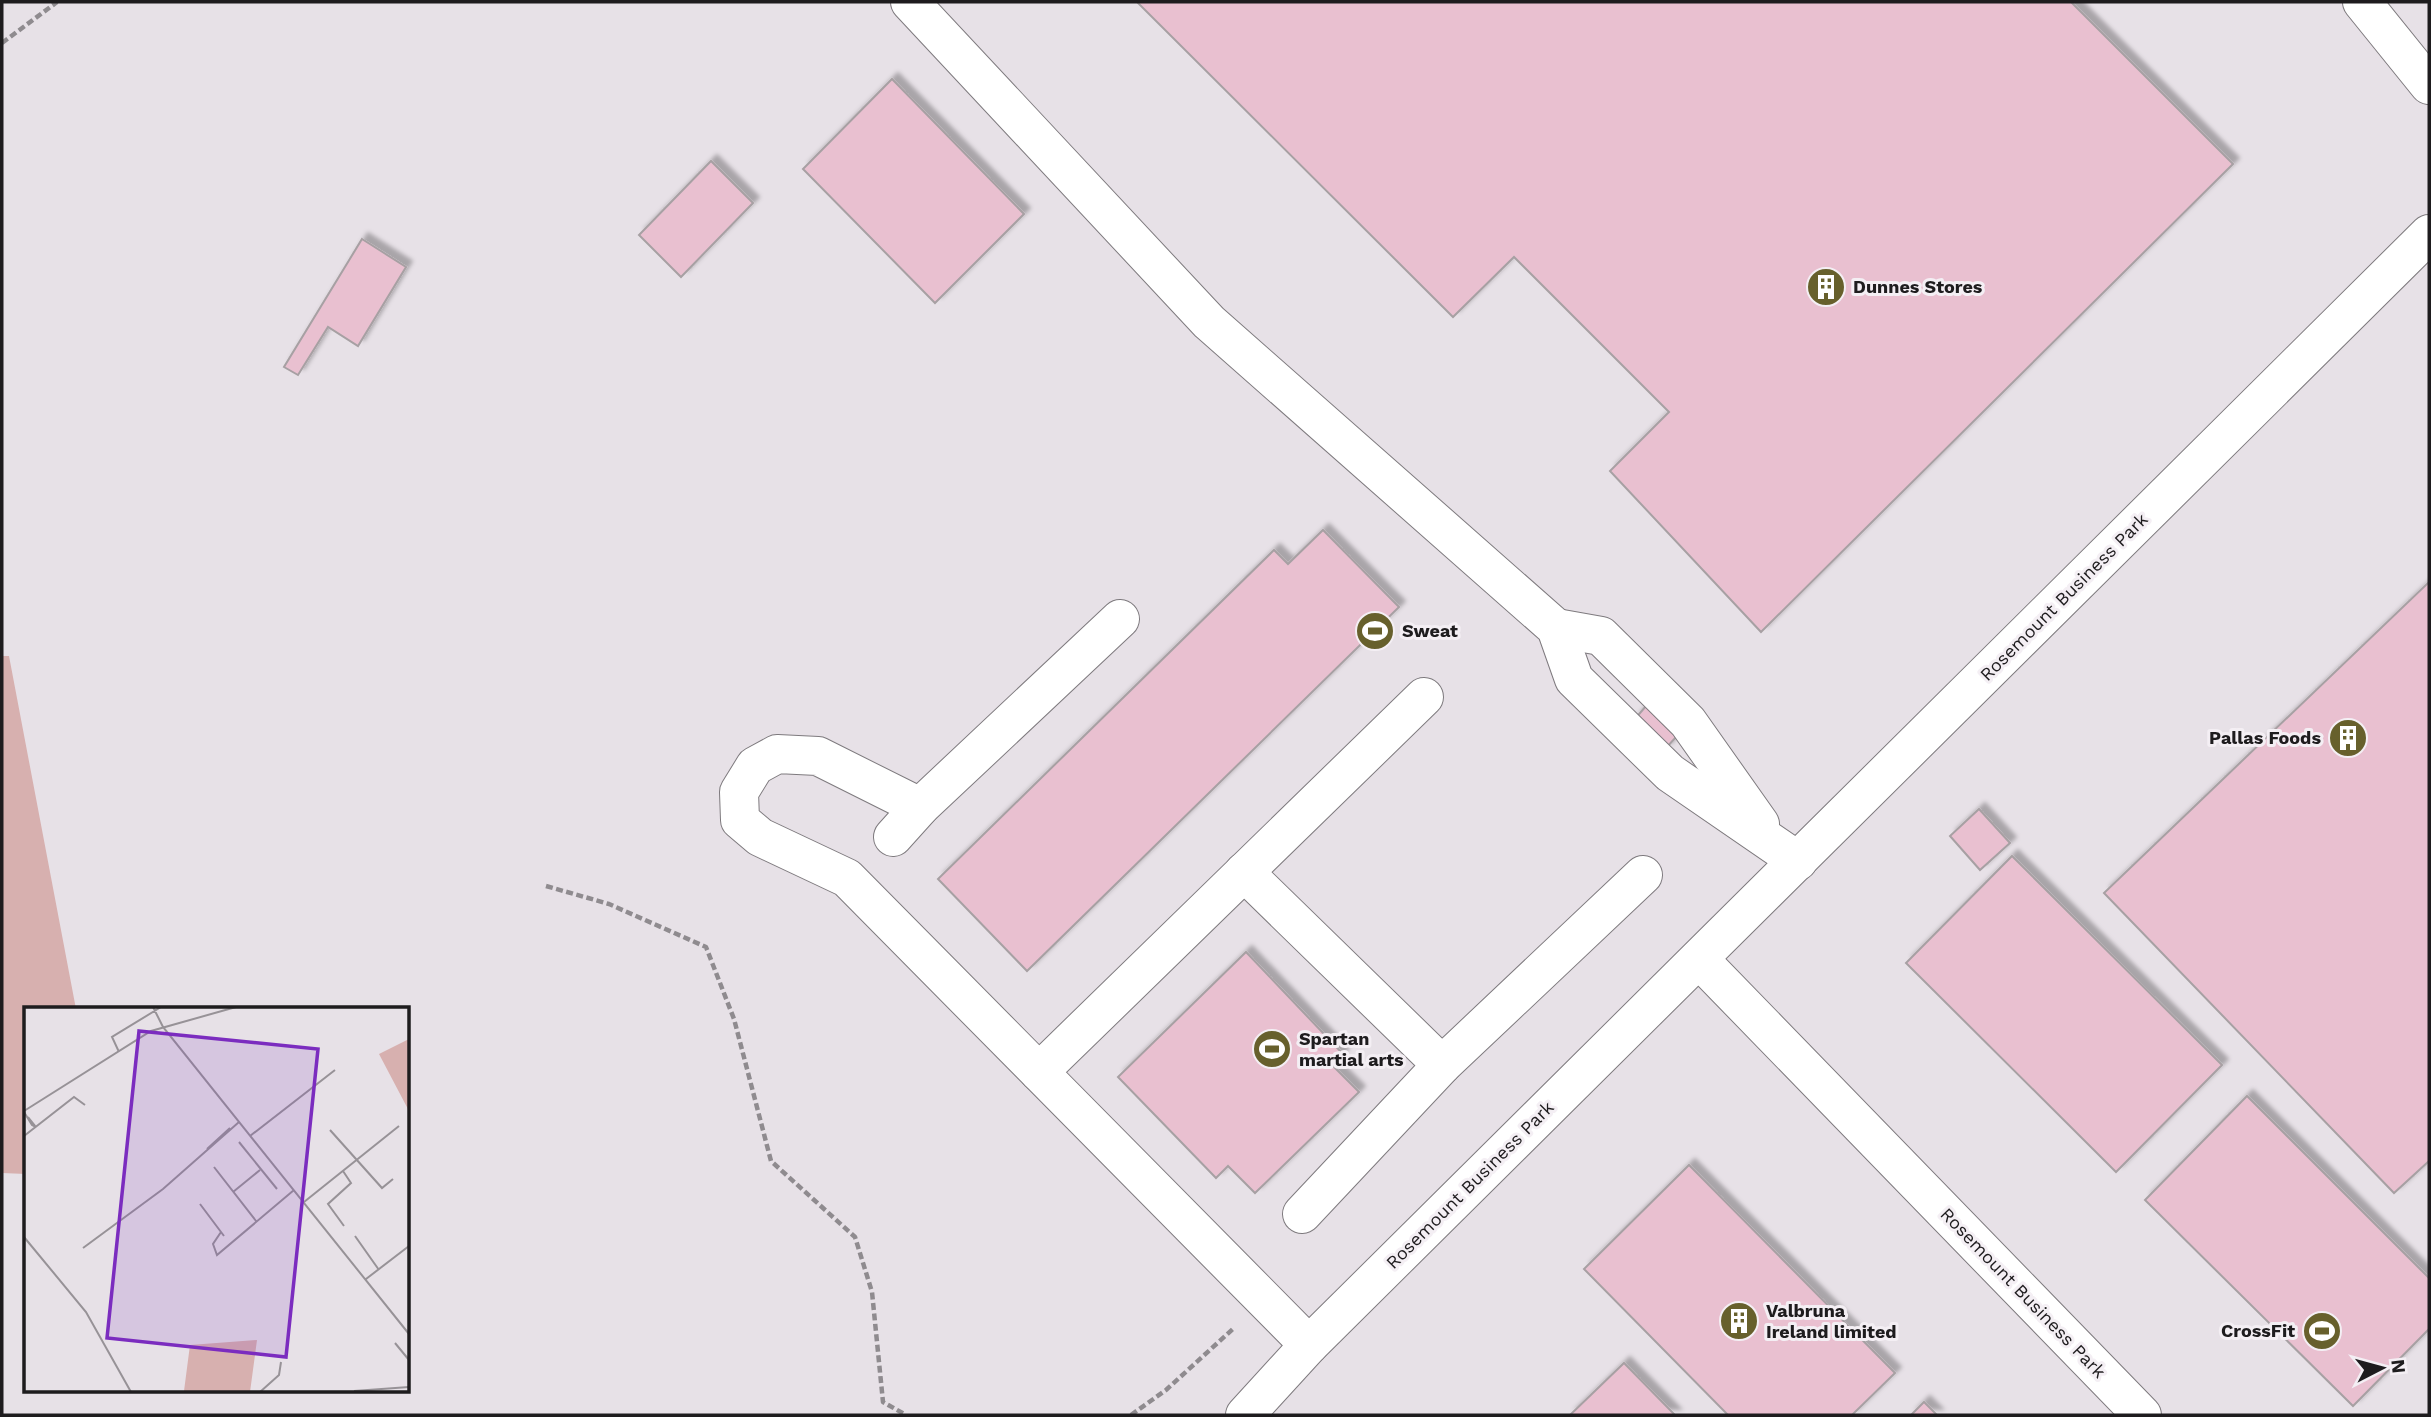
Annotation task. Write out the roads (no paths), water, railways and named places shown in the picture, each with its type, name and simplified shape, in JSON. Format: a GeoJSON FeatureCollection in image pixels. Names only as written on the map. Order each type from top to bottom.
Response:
{"type":"FeatureCollection","features":[{"type":"Feature","properties":{"kind":"street"},"geometry":{"type":"LineString","coordinates":[[909,2],[1209,322],[1556,628],[1574,679],[1670,773],[1787,853]]}},
{"type":"Feature","properties":{"kind":"street"},"geometry":{"type":"LineString","coordinates":[[2362,2],[2429,85]]}},
{"type":"Feature","properties":{"kind":"street","name":"Rosemount Business Park"},"geometry":{"type":"LineString","coordinates":[[1245,1415],[1309,1345],[1699,959],[1787,853],[2429,234]]}},
{"type":"Feature","properties":{"kind":"street"},"geometry":{"type":"LineString","coordinates":[[893,837],[920,807],[1120,619]]}},
{"type":"Feature","properties":{"kind":"street"},"geometry":{"type":"LineString","coordinates":[[1556,628],[1601,636],[1688,722],[1787,853]]}},
{"type":"Feature","properties":{"kind":"street"},"geometry":{"type":"LineString","coordinates":[[1039,1072],[1424,697]]}},
{"type":"Feature","properties":{"kind":"street"},"geometry":{"type":"LineString","coordinates":[[920,807],[818,756],[777,754],[755,766],[739,792],[740,820],[760,836],[847,878],[1309,1345]]}},
{"type":"Feature","properties":{"kind":"street"},"geometry":{"type":"LineString","coordinates":[[1244,872],[1442,1065]]}},
{"type":"Feature","properties":{"kind":"street"},"geometry":{"type":"LineString","coordinates":[[1302,1214],[1442,1065],[1643,875]]}},
{"type":"Feature","properties":{"kind":"street","name":"Rosemount Business Park"},"geometry":{"type":"LineString","coordinates":[[1699,959],[2142,1415]]}},
{"type":"Feature","properties":{"kind":"place","name":"Dunnes Stores"},"geometry":{"type":"Point","coordinates":[1826,287]}},
{"type":"Feature","properties":{"kind":"place","name":"Sweat"},"geometry":{"type":"Point","coordinates":[1375,631]}},
{"type":"Feature","properties":{"kind":"place","name":"Pallas Foods"},"geometry":{"type":"Point","coordinates":[2348,738]}},
{"type":"Feature","properties":{"kind":"place","name":"Spartan martial arts"},"geometry":{"type":"Point","coordinates":[1272,1049]}},
{"type":"Feature","properties":{"kind":"place","name":"Valbruna Ireland limited"},"geometry":{"type":"Point","coordinates":[1739,1321]}},
{"type":"Feature","properties":{"kind":"place","name":"CrossFit"},"geometry":{"type":"Point","coordinates":[2322,1331]}}]}
